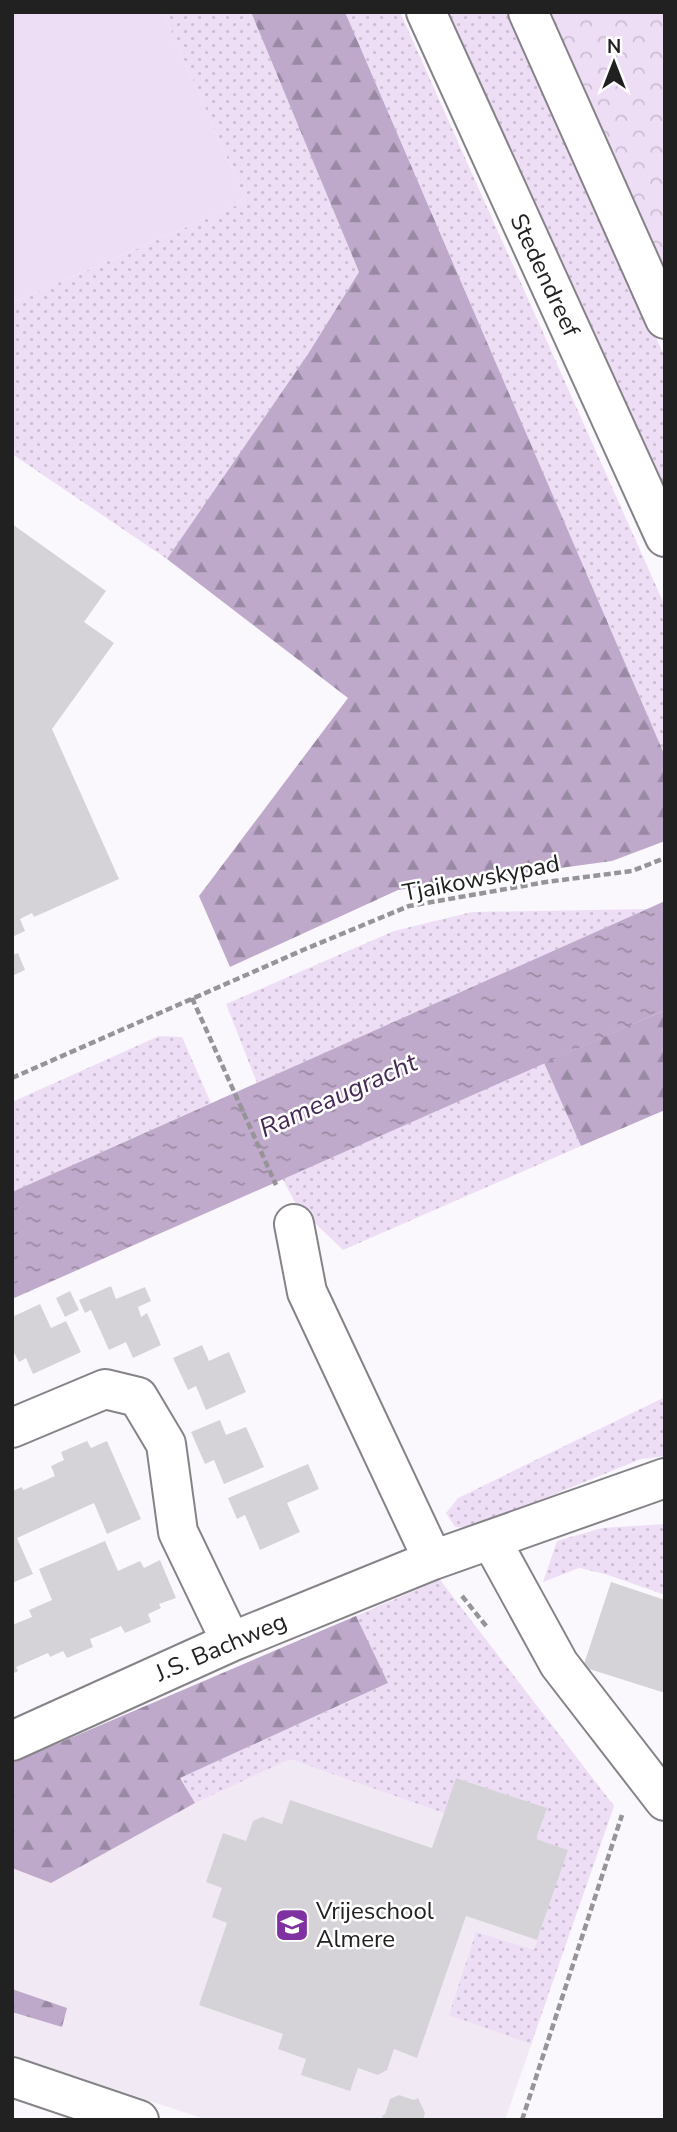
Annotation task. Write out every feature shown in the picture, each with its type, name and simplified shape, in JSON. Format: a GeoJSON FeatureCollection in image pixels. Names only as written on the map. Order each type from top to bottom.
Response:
{"type":"FeatureCollection","features":[{"type":"Feature","properties":{"kind":"street","name":"Stedendreef"},"geometry":{"type":"LineString","coordinates":[[426,12],[665,537]]}},
{"type":"Feature","properties":{"kind":"street"},"geometry":{"type":"LineString","coordinates":[[528,12],[665,319]]}},
{"type":"Feature","properties":{"kind":"street"},"geometry":{"type":"LineString","coordinates":[[294,1224],[307,1292],[433,1560]]}},
{"type":"Feature","properties":{"kind":"street"},"geometry":{"type":"LineString","coordinates":[[12,1428],[105,1390],[138,1397],[166,1444],[178,1532],[230,1642]]}},
{"type":"Feature","properties":{"kind":"street","name":"J.S. Bachweg"},"geometry":{"type":"LineString","coordinates":[[12,1741],[230,1642],[433,1560],[665,1478]]}},
{"type":"Feature","properties":{"kind":"street","name":"J.S. Bachweg"},"geometry":{"type":"LineString","coordinates":[[587,1506],[665,1503]]}},
{"type":"Feature","properties":{"kind":"street"},"geometry":{"type":"LineString","coordinates":[[491,1540],[559,1664],[665,1801]]}},
{"type":"Feature","properties":{"kind":"street"},"geometry":{"type":"LineString","coordinates":[[12,2077],[139,2120]]}},
{"type":"Feature","properties":{"kind":"path","name":"Tjaikowskypad"},"geometry":{"type":"LineString","coordinates":[[12,1078],[409,906],[546,882],[632,872],[665,858]]}},
{"type":"Feature","properties":{"kind":"path"},"geometry":{"type":"LineString","coordinates":[[192,998],[294,1224]]}},
{"type":"Feature","properties":{"kind":"path"},"geometry":{"type":"LineString","coordinates":[[433,1560],[491,1634]]}},
{"type":"Feature","properties":{"kind":"path"},"geometry":{"type":"LineString","coordinates":[[522,2120],[626,1803]]}},
{"type":"Feature","properties":{"kind":"shaded area","name":"Vrijeschool Almere"},"geometry":{"type":"Polygon","coordinates":[[[440,1580],[614,1806],[505,2120],[207,2120],[12,2055],[12,1763],[440,1580]]]}},
{"type":"Feature","properties":{"kind":"green space"},"geometry":{"type":"Polygon","coordinates":[[[12,12],[163,12],[246,201],[12,303],[12,12]]]}},
{"type":"Feature","properties":{"kind":"green space"},"geometry":{"type":"Polygon","coordinates":[[[163,12],[251,12],[359,272],[308,354],[167,559],[12,454],[12,303],[246,201],[163,12]]]}},
{"type":"Feature","properties":{"kind":"green space"},"geometry":{"type":"Polygon","coordinates":[[[251,12],[345,12],[665,756],[665,841],[612,861],[398,890],[230,967],[199,896],[348,698],[167,559],[308,354],[359,272],[251,12]]]}},
{"type":"Feature","properties":{"kind":"green space"},"geometry":{"type":"Polygon","coordinates":[[[345,12],[400,12],[665,606],[665,756],[345,12]]]}},
{"type":"Feature","properties":{"kind":"green space"},"geometry":{"type":"Polygon","coordinates":[[[449,12],[506,12],[665,357],[665,490],[449,12]]]}},
{"type":"Feature","properties":{"kind":"green space"},"geometry":{"type":"Polygon","coordinates":[[[548,12],[665,12],[665,272],[548,12]]]}},
{"type":"Feature","properties":{"kind":"green space"},"geometry":{"type":"Polygon","coordinates":[[[647,909],[257,1083],[226,1004],[394,931],[472,912],[647,909]]]}},
{"type":"Feature","properties":{"kind":"green space"},"geometry":{"type":"Polygon","coordinates":[[[665,1010],[665,1110],[581,1146],[544,1063],[665,1010]]]}},
{"type":"Feature","properties":{"kind":"green space"},"geometry":{"type":"Polygon","coordinates":[[[159,1036],[182,1037],[211,1103],[12,1192],[12,1102],[159,1036]]]}},
{"type":"Feature","properties":{"kind":"green space"},"geometry":{"type":"Polygon","coordinates":[[[544,1063],[581,1146],[343,1250],[297,1206],[282,1178],[544,1063]]]}},
{"type":"Feature","properties":{"kind":"green space"},"geometry":{"type":"Polygon","coordinates":[[[665,1397],[665,1456],[641,1459],[471,1528],[455,1527],[446,1513],[458,1498],[665,1397]]]}},
{"type":"Feature","properties":{"kind":"green space"},"geometry":{"type":"Polygon","coordinates":[[[665,1524],[665,1595],[579,1568],[543,1582],[557,1541],[602,1528],[665,1524]]]}},
{"type":"Feature","properties":{"kind":"green space"},"geometry":{"type":"Polygon","coordinates":[[[440,1580],[614,1806],[531,2044],[449,2015],[476,1932],[534,1950],[567,1850],[536,1839],[546,1808],[457,1778],[444,1813],[290,1759],[195,1803],[180,1778],[387,1684],[356,1616],[440,1580]]]}},
{"type":"Feature","properties":{"kind":"green space"},"geometry":{"type":"Polygon","coordinates":[[[356,1616],[388,1683],[180,1778],[195,1803],[51,1883],[12,1868],[12,1763],[356,1616]]]}},
{"type":"Feature","properties":{"kind":"green space"},"geometry":{"type":"Polygon","coordinates":[[[12,1989],[67,2008],[62,2027],[12,2012],[12,1989]]]}},
{"type":"Feature","properties":{"kind":"water","name":"Rameaugracht"},"geometry":{"type":"Polygon","coordinates":[[[665,901],[665,1010],[12,1299],[12,1192],[665,901]]]}},
{"type":"Feature","properties":{"kind":"building"},"geometry":{"type":"Polygon","coordinates":[[[12,524],[106,591],[84,622],[114,643],[52,729],[119,879],[34,917],[32,913],[20,919],[25,931],[12,937],[12,524]]]}},
{"type":"Feature","properties":{"kind":"building"},"geometry":{"type":"Polygon","coordinates":[[[18,953],[25,970],[12,976],[12,955],[18,953]]]}},
{"type":"Feature","properties":{"kind":"building"},"geometry":{"type":"Polygon","coordinates":[[[111,1286],[116,1299],[145,1287],[151,1301],[138,1307],[141,1317],[147,1313],[161,1345],[133,1358],[126,1342],[109,1350],[91,1310],[85,1313],[79,1300],[111,1286]]]}},
{"type":"Feature","properties":{"kind":"building"},"geometry":{"type":"Polygon","coordinates":[[[70,1291],[79,1310],[65,1317],[56,1298],[70,1291]]]}},
{"type":"Feature","properties":{"kind":"building"},"geometry":{"type":"Polygon","coordinates":[[[40,1304],[51,1328],[66,1321],[81,1352],[33,1374],[26,1358],[19,1362],[12,1349],[12,1317],[40,1304]]]}},
{"type":"Feature","properties":{"kind":"building"},"geometry":{"type":"Polygon","coordinates":[[[202,1345],[209,1361],[229,1352],[246,1392],[206,1410],[196,1386],[188,1390],[173,1358],[202,1345]]]}},
{"type":"Feature","properties":{"kind":"building"},"geometry":{"type":"Polygon","coordinates":[[[220,1420],[226,1435],[246,1427],[264,1467],[224,1484],[214,1460],[205,1464],[191,1432],[220,1420]]]}},
{"type":"Feature","properties":{"kind":"building"},"geometry":{"type":"Polygon","coordinates":[[[87,1441],[91,1448],[107,1441],[141,1519],[107,1534],[94,1503],[17,1538],[33,1574],[12,1583],[12,1491],[22,1487],[23,1490],[55,1476],[51,1466],[64,1460],[61,1452],[87,1441]]]}},
{"type":"Feature","properties":{"kind":"building"},"geometry":{"type":"Polygon","coordinates":[[[308,1464],[319,1489],[287,1503],[300,1532],[260,1550],[245,1515],[237,1519],[228,1498],[308,1464]]]}},
{"type":"Feature","properties":{"kind":"building"},"geometry":{"type":"Polygon","coordinates":[[[105,1541],[118,1571],[140,1561],[144,1568],[160,1560],[176,1598],[159,1604],[161,1608],[148,1614],[151,1622],[125,1633],[121,1626],[90,1639],[93,1647],[67,1658],[63,1651],[50,1657],[48,1653],[16,1667],[18,1671],[12,1674],[12,1625],[32,1617],[29,1610],[52,1600],[39,1569],[105,1541]]]}},
{"type":"Feature","properties":{"kind":"building"},"geometry":{"type":"Polygon","coordinates":[[[611,1582],[665,1600],[665,1693],[583,1667],[611,1582]]]}},
{"type":"Feature","properties":{"kind":"building"},"geometry":{"type":"Polygon","coordinates":[[[456,1778],[547,1808],[536,1839],[568,1850],[537,1940],[466,1916],[417,2058],[394,2049],[387,2070],[378,2075],[358,2068],[350,2091],[301,2075],[306,2059],[278,2049],[283,2034],[199,2005],[227,1923],[212,1917],[222,1888],[206,1882],[223,1833],[246,1841],[253,1821],[262,1817],[282,1824],[290,1800],[432,1848],[456,1778]]]}},
{"type":"Feature","properties":{"kind":"building"},"geometry":{"type":"Polygon","coordinates":[[[399,2095],[414,2100],[418,2098],[425,2113],[423,2120],[384,2120],[382,2116],[390,2099],[399,2095]]]}},
{"type":"Feature","properties":{"kind":"place","name":"Vrijeschool Almere"},"geometry":{"type":"Point","coordinates":[292,1925]}}]}
